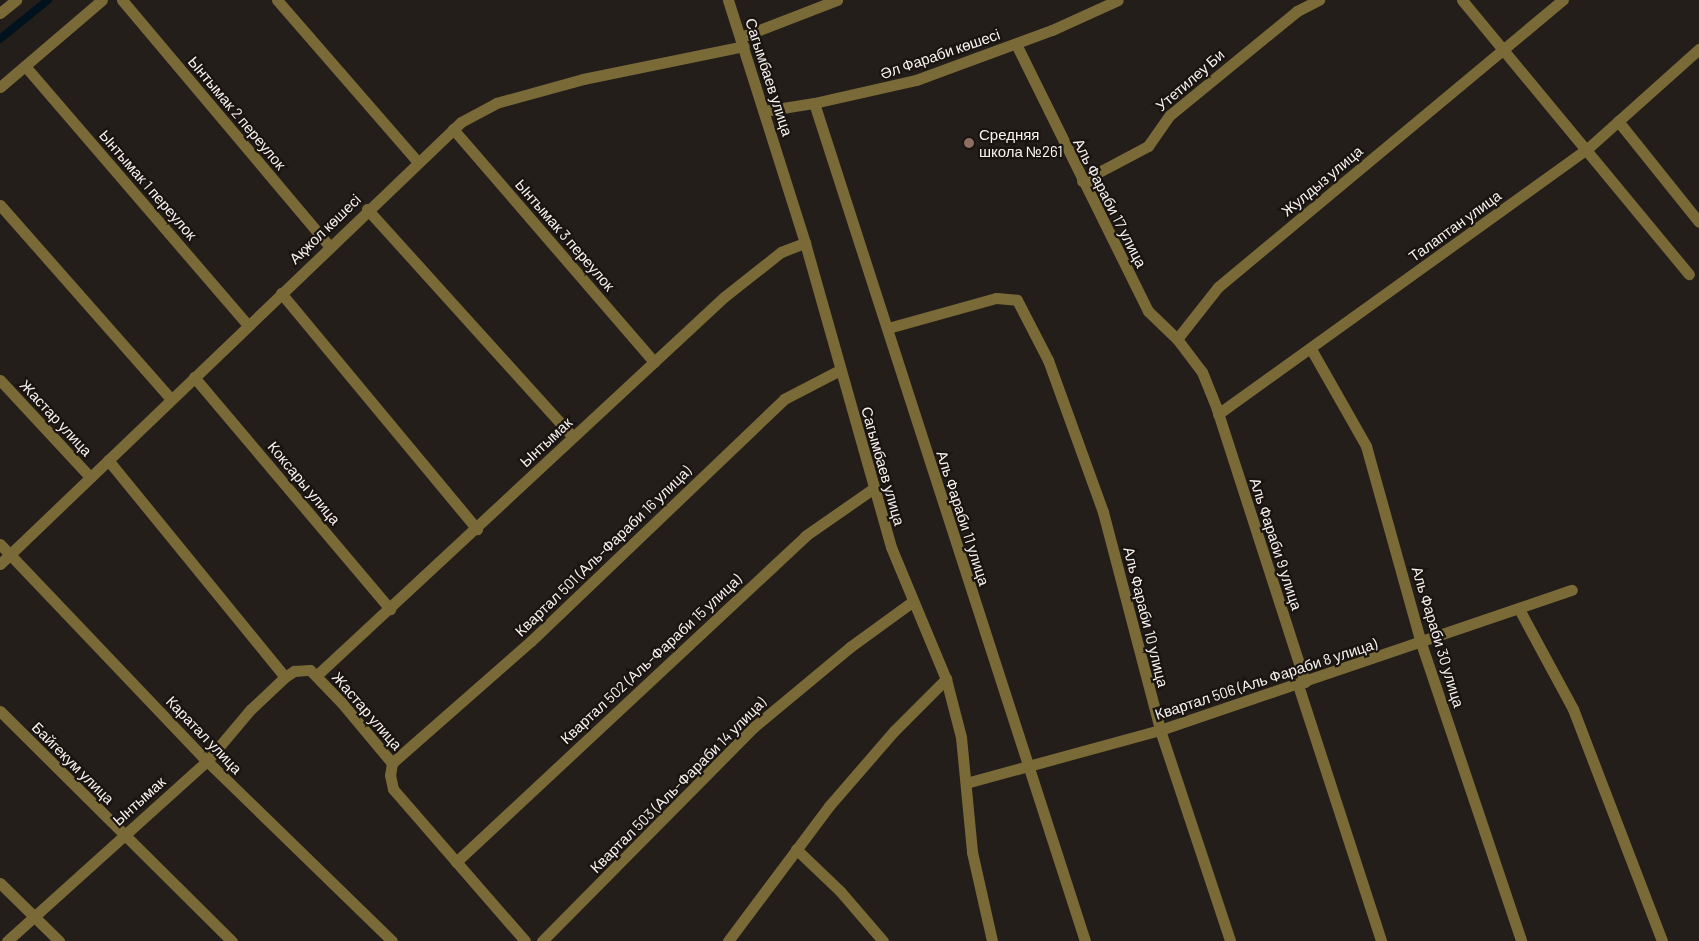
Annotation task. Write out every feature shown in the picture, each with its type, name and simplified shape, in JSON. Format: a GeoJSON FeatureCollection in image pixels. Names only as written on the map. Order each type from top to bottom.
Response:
{"type":"FeatureCollection","features":[{"type":"Feature","properties":{"kind":"street"},"geometry":{"type":"LineString","coordinates":[[0,13],[16,0]]}},
{"type":"Feature","properties":{"kind":"street"},"geometry":{"type":"LineString","coordinates":[[0,87],[102,0]]}},
{"type":"Feature","properties":{"kind":"street","name":"Ынтымак 2 переулок"},"geometry":{"type":"LineString","coordinates":[[122,0],[329,246]]}},
{"type":"Feature","properties":{"kind":"street"},"geometry":{"type":"LineString","coordinates":[[277,0],[417,161]]}},
{"type":"Feature","properties":{"kind":"street","name":"Сагымбаев улица"},"geometry":{"type":"LineString","coordinates":[[728,0],[804,243],[874,488],[912,602],[946,679],[962,737],[972,852],[992,941]]}},
{"type":"Feature","properties":{"kind":"street","name":"Ақжол көшесі"},"geometry":{"type":"LineString","coordinates":[[0,564],[367,209],[453,129],[496,103],[574,81],[742,42],[837,0]]}},
{"type":"Feature","properties":{"kind":"street","name":"Әл Фараби көшесі"},"geometry":{"type":"LineString","coordinates":[[764,111],[814,103],[916,80],[1016,44],[1118,0]]}},
{"type":"Feature","properties":{"kind":"street","name":"Утетилеу Би"},"geometry":{"type":"LineString","coordinates":[[1082,180],[1148,146],[1170,115],[1297,11],[1319,0]]}},
{"type":"Feature","properties":{"kind":"street"},"geometry":{"type":"LineString","coordinates":[[1462,0],[1689,274]]}},
{"type":"Feature","properties":{"kind":"street","name":"Жулдыз улица"},"geometry":{"type":"LineString","coordinates":[[1177,339],[1218,287],[1563,0]]}},
{"type":"Feature","properties":{"kind":"street","name":"Аль Фараби 17 улица"},"geometry":{"type":"LineString","coordinates":[[1016,44],[1148,311],[1177,339]]}},
{"type":"Feature","properties":{"kind":"street","name":"Талаптан улица"},"geometry":{"type":"LineString","coordinates":[[1218,414],[1312,349],[1586,150],[1699,49]]}},
{"type":"Feature","properties":{"kind":"street","name":"Ынтымак 1 переулок"},"geometry":{"type":"LineString","coordinates":[[25,66],[248,325]]}},
{"type":"Feature","properties":{"kind":"street","name":"Аль Фараби 11 улица"},"geometry":{"type":"LineString","coordinates":[[814,103],[1085,941]]}},
{"type":"Feature","properties":{"kind":"street"},"geometry":{"type":"LineString","coordinates":[[1618,121],[1699,222]]}},
{"type":"Feature","properties":{"kind":"street","name":"Ынтымак 3 переулок"},"geometry":{"type":"LineString","coordinates":[[453,129],[654,362]]}},
{"type":"Feature","properties":{"kind":"street"},"geometry":{"type":"LineString","coordinates":[[0,205],[171,399]]}},
{"type":"Feature","properties":{"kind":"street"},"geometry":{"type":"LineString","coordinates":[[367,209],[573,437]]}},
{"type":"Feature","properties":{"kind":"street","name":"Ынтымак"},"geometry":{"type":"LineString","coordinates":[[316,675],[390,609],[654,362],[762,265],[781,252],[804,243]]}},
{"type":"Feature","properties":{"kind":"street"},"geometry":{"type":"LineString","coordinates":[[281,293],[477,528]]}},
{"type":"Feature","properties":{"kind":"street","name":"Аль Фараби 10 улица"},"geometry":{"type":"LineString","coordinates":[[888,328],[1008,297],[1017,300],[1048,360],[1103,512],[1160,730],[1230,941]]}},
{"type":"Feature","properties":{"kind":"street"},"geometry":{"type":"LineString","coordinates":[[1177,339],[1202,372],[1218,414]]}},
{"type":"Feature","properties":{"kind":"street","name":"Аль Фараби 30 улица"},"geometry":{"type":"LineString","coordinates":[[1312,349],[1347,408],[1366,446],[1422,643],[1521,941]]}},
{"type":"Feature","properties":{"kind":"street","name":"Квартал 501 (Аль-Фараби 16 улица)"},"geometry":{"type":"LineString","coordinates":[[392,763],[531,641],[784,399],[840,370]]}},
{"type":"Feature","properties":{"kind":"street","name":"Коксары улица"},"geometry":{"type":"LineString","coordinates":[[194,377],[390,609]]}},
{"type":"Feature","properties":{"kind":"street","name":"Жастар улица"},"geometry":{"type":"LineString","coordinates":[[0,380],[90,477]]}},
{"type":"Feature","properties":{"kind":"street","name":"Аль Фараби 9 улица"},"geometry":{"type":"LineString","coordinates":[[1218,414],[1381,941]]}},
{"type":"Feature","properties":{"kind":"street","name":"Жастар улица"},"geometry":{"type":"LineString","coordinates":[[108,460],[285,677],[302,669],[316,675],[392,763],[390,776],[393,789],[525,941]]}},
{"type":"Feature","properties":{"kind":"street","name":"Квартал 502 (Аль-Фараби 15 улица)"},"geometry":{"type":"LineString","coordinates":[[456,862],[805,536],[874,488]]}},
{"type":"Feature","properties":{"kind":"street","name":"Каратал улица"},"geometry":{"type":"LineString","coordinates":[[0,544],[206,761],[392,941]]}},
{"type":"Feature","properties":{"kind":"street","name":"Квартал 506 (Аль Фараби 8 улица)"},"geometry":{"type":"LineString","coordinates":[[966,783],[1028,768],[1160,730],[1302,684],[1572,590]]}},
{"type":"Feature","properties":{"kind":"street","name":"Квартал 503 (Аль-Фараби 14 улица)"},"geometry":{"type":"LineString","coordinates":[[542,941],[755,726],[850,647],[912,602]]}},
{"type":"Feature","properties":{"kind":"street"},"geometry":{"type":"LineString","coordinates":[[1519,609],[1573,709],[1662,941]]}},
{"type":"Feature","properties":{"kind":"street","name":"Ынтымак"},"geometry":{"type":"LineString","coordinates":[[7,941],[206,761],[250,710],[285,677]]}},
{"type":"Feature","properties":{"kind":"street"},"geometry":{"type":"LineString","coordinates":[[734,938],[796,849],[829,806],[894,731],[946,679]]}},
{"type":"Feature","properties":{"kind":"street","name":"Байгекум улица"},"geometry":{"type":"LineString","coordinates":[[0,711],[232,941]]}},
{"type":"Feature","properties":{"kind":"street"},"geometry":{"type":"LineString","coordinates":[[796,849],[840,892],[883,941]]}},
{"type":"Feature","properties":{"kind":"street"},"geometry":{"type":"LineString","coordinates":[[0,883],[59,941]]}},
{"type":"Feature","properties":{"kind":"waterway"},"geometry":{"type":"LineString","coordinates":[[0,39],[48,0]]}},
{"type":"Feature","properties":{"kind":"place","name":"Средняя школа №261"},"geometry":{"type":"Point","coordinates":[969,143]}}]}
